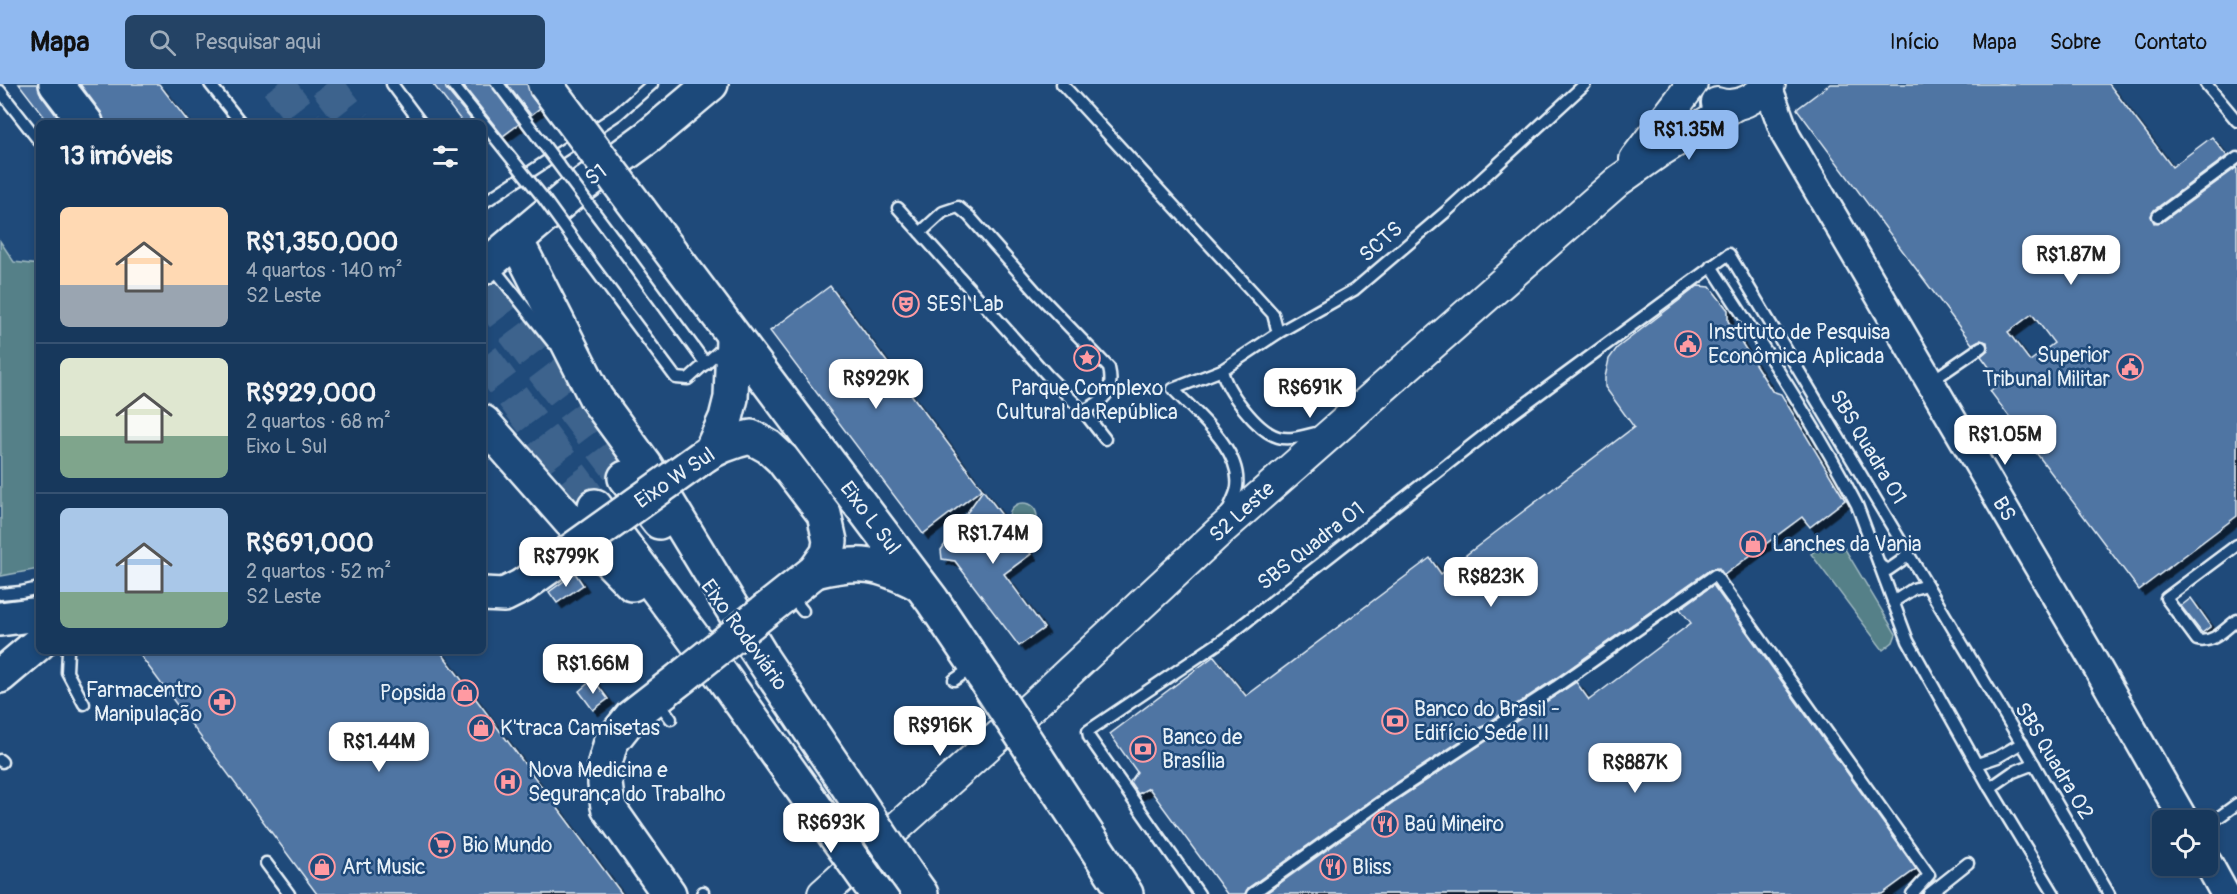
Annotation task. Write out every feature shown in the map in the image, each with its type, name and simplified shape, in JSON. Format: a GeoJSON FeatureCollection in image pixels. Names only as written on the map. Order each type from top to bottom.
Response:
{"type":"FeatureCollection","features":[{"type":"Feature","properties":{"kind":"main road"},"geometry":{"type":"LineString","coordinates":[[56,84],[84,120]]}},
{"type":"Feature","properties":{"kind":"main road","name":"Eixo L Sul"},"geometry":{"type":"LineString","coordinates":[[546,84],[733,338],[921,585],[971,674],[1037,758],[1126,894]]}},
{"type":"Feature","properties":{"kind":"main road","name":"S1"},"geometry":{"type":"LineString","coordinates":[[486,259],[516,240],[572,193],[648,137],[711,84]]}},
{"type":"Feature","properties":{"kind":"main road","name":"S2 Leste"},"geometry":{"type":"LineString","coordinates":[[1618,181],[1692,84]]}},
{"type":"Feature","properties":{"kind":"main road"},"geometry":{"type":"LineString","coordinates":[[1703,84],[1708,95],[1718,104],[1756,94]]}},
{"type":"Feature","properties":{"kind":"main road","name":"S2 Leste"},"geometry":{"type":"LineString","coordinates":[[823,894],[1040,699],[1219,532],[1618,181],[1659,152],[1756,94]]}},
{"type":"Feature","properties":{"kind":"main road"},"geometry":{"type":"LineString","coordinates":[[516,240],[596,398],[645,465],[760,654]]}},
{"type":"Feature","properties":{"kind":"main road"},"geometry":{"type":"LineString","coordinates":[[706,454],[726,418],[731,398],[733,338]]}},
{"type":"Feature","properties":{"kind":"main road"},"geometry":{"type":"LineString","coordinates":[[486,425],[570,520],[722,676]]}},
{"type":"Feature","properties":{"kind":"main road","name":"Eixo W Sul"},"geometry":{"type":"LineString","coordinates":[[486,594],[504,595],[522,586],[706,454],[734,441],[752,437],[769,447],[782,459],[824,514],[829,530],[828,553],[786,605],[681,678],[663,708],[631,717],[611,742],[605,763],[604,784],[608,807],[669,894]]}},
{"type":"Feature","properties":{"kind":"main road","name":"Eixo Rodoviário"},"geometry":{"type":"LineString","coordinates":[[626,478],[760,654],[855,797],[919,887]]}},
{"type":"Feature","properties":{"kind":"main road","name":"Eixo Rodoviário"},"geometry":{"type":"LineString","coordinates":[[595,506],[722,676],[877,894]]}},
{"type":"Feature","properties":{"kind":"main road"},"geometry":{"type":"LineString","coordinates":[[815,571],[835,566],[861,564],[891,570],[921,585]]}},
{"type":"Feature","properties":{"kind":"main road"},"geometry":{"type":"LineString","coordinates":[[0,619],[36,614]]}},
{"type":"Feature","properties":{"kind":"main road"},"geometry":{"type":"LineString","coordinates":[[0,676],[36,646]]}},
{"type":"Feature","properties":{"kind":"street","name":"BS"},"geometry":{"type":"LineString","coordinates":[[1756,94],[1786,136],[2178,810]]}},
{"type":"Feature","properties":{"kind":"street"},"geometry":{"type":"LineString","coordinates":[[2215,876],[2225,894]]}},
{"type":"Feature","properties":{"kind":"lane"},"geometry":{"type":"LineString","coordinates":[[210,84],[239,120]]}},
{"type":"Feature","properties":{"kind":"lane"},"geometry":{"type":"LineString","coordinates":[[393,84],[419,120]]}},
{"type":"Feature","properties":{"kind":"lane"},"geometry":{"type":"LineString","coordinates":[[452,84],[481,120]]}},
{"type":"Feature","properties":{"kind":"lane"},"geometry":{"type":"LineString","coordinates":[[498,84],[706,364]]}},
{"type":"Feature","properties":{"kind":"lane"},"geometry":{"type":"LineString","coordinates":[[486,201],[618,114],[652,84]]}},
{"type":"Feature","properties":{"kind":"lane"},"geometry":{"type":"LineString","coordinates":[[1062,84],[1273,314],[1278,333]]}},
{"type":"Feature","properties":{"kind":"lane","name":"SCTS"},"geometry":{"type":"LineString","coordinates":[[1219,532],[1237,489],[1237,470],[1228,449],[1173,389],[1222,370],[1278,333],[1340,299],[1374,275],[1585,84]]}},
{"type":"Feature","properties":{"kind":"lane"},"geometry":{"type":"LineString","coordinates":[[2206,84],[2237,121]]}},
{"type":"Feature","properties":{"kind":"lane"},"geometry":{"type":"LineString","coordinates":[[0,91],[36,137]]}},
{"type":"Feature","properties":{"kind":"lane"},"geometry":{"type":"LineString","coordinates":[[486,127],[544,200],[676,378],[688,379],[733,338]]}},
{"type":"Feature","properties":{"kind":"lane"},"geometry":{"type":"LineString","coordinates":[[2158,216],[2237,158]]}},
{"type":"Feature","properties":{"kind":"lane"},"geometry":{"type":"LineString","coordinates":[[920,233],[943,212],[958,207],[969,216],[1036,292],[1109,368],[1112,380],[1108,392],[1100,402],[1083,411]]}},
{"type":"Feature","properties":{"kind":"lane"},"geometry":{"type":"LineString","coordinates":[[898,208],[1047,375],[1083,411],[1105,439]]}},
{"type":"Feature","properties":{"kind":"lane","name":"SBS Quadra 01"},"geometry":{"type":"LineString","coordinates":[[1199,894],[1089,737],[1088,731],[1223,640],[1509,416],[1728,254],[1732,256],[1966,648]]}},
{"type":"Feature","properties":{"kind":"lane"},"geometry":{"type":"LineString","coordinates":[[486,261],[596,398]]}},
{"type":"Feature","properties":{"kind":"lane","name":"SBS Quadra 01"},"geometry":{"type":"LineString","coordinates":[[1711,266],[1813,425],[1847,484],[1908,641],[1977,764]]}},
{"type":"Feature","properties":{"kind":"lane"},"geometry":{"type":"LineString","coordinates":[[1930,382],[1981,347]]}},
{"type":"Feature","properties":{"kind":"lane"},"geometry":{"type":"LineString","coordinates":[[1222,370],[1224,383],[1261,429],[1276,436],[1293,438],[1335,429]]}},
{"type":"Feature","properties":{"kind":"lane"},"geometry":{"type":"LineString","coordinates":[[2237,545],[2166,598],[2197,640],[2211,640],[2237,620]]}},
{"type":"Feature","properties":{"kind":"lane"},"geometry":{"type":"LineString","coordinates":[[1879,565],[1888,570],[1908,553]]}},
{"type":"Feature","properties":{"kind":"lane"},"geometry":{"type":"LineString","coordinates":[[1252,894],[1391,795],[1556,687],[1715,575],[1929,875],[1912,894]]}},
{"type":"Feature","properties":{"kind":"lane"},"geometry":{"type":"LineString","coordinates":[[1893,602],[1913,589],[1927,585]]}},
{"type":"Feature","properties":{"kind":"lane"},"geometry":{"type":"LineString","coordinates":[[0,594],[36,589]]}},
{"type":"Feature","properties":{"kind":"lane","name":"SBS Quadra 02"},"geometry":{"type":"LineString","coordinates":[[1966,648],[2109,894]]}},
{"type":"Feature","properties":{"kind":"lane"},"geometry":{"type":"LineString","coordinates":[[68,654],[67,672],[84,704]]}},
{"type":"Feature","properties":{"kind":"lane"},"geometry":{"type":"LineString","coordinates":[[2022,743],[1998,757],[1977,764],[2054,894]]}},
{"type":"Feature","properties":{"kind":"lane"},"geometry":{"type":"LineString","coordinates":[[1990,788],[2013,772],[2034,764]]}},
{"type":"Feature","properties":{"kind":"lane"},"geometry":{"type":"LineString","coordinates":[[2218,818],[2237,804]]}},
{"type":"Feature","properties":{"kind":"lane"},"geometry":{"type":"LineString","coordinates":[[266,863],[289,894]]}},
{"type":"Feature","properties":{"kind":"lane"},"geometry":{"type":"LineString","coordinates":[[1929,894],[1968,863]]}},
{"type":"Feature","properties":{"kind":"green space"},"geometry":{"type":"Polygon","coordinates":[[[0,241],[14,262],[36,265],[36,570],[1,576],[0,241]]]}},
{"type":"Feature","properties":{"kind":"green space"},"geometry":{"type":"Polygon","coordinates":[[[1023,503],[1033,507],[1037,517],[1033,527],[1023,531],[1013,527],[1009,517],[1013,507],[1023,503]]]}},
{"type":"Feature","properties":{"kind":"green space"},"geometry":{"type":"Polygon","coordinates":[[[1833,537],[1839,539],[1896,634],[1893,642],[1883,650],[1811,554],[1833,537]]]}},
{"type":"Feature","properties":{"kind":"building"},"geometry":{"type":"Polygon","coordinates":[[[19,84],[38,84],[41,95],[60,120],[47,120],[19,84]]]}},
{"type":"Feature","properties":{"kind":"building"},"geometry":{"type":"Polygon","coordinates":[[[80,84],[159,84],[187,120],[103,120],[101,112],[80,84]]]}},
{"type":"Feature","properties":{"kind":"building"},"geometry":{"type":"Polygon","coordinates":[[[433,84],[445,84],[446,89],[472,120],[461,120],[433,84]]]}},
{"type":"Feature","properties":{"kind":"building"},"geometry":{"type":"Polygon","coordinates":[[[462,84],[491,84],[519,124],[503,136],[462,84]]]}},
{"type":"Feature","properties":{"kind":"building"},"geometry":{"type":"Polygon","coordinates":[[[507,84],[527,84],[530,95],[540,108],[531,115],[507,84]]]}},
{"type":"Feature","properties":{"kind":"building"},"geometry":{"type":"Polygon","coordinates":[[[1830,84],[2109,84],[2172,167],[2212,137],[2227,156],[2154,210],[2151,216],[2154,223],[2162,222],[2237,169],[2237,516],[2139,590],[1990,391],[2001,383],[1981,356],[1988,350],[1987,342],[1980,340],[1972,344],[1797,109],[1830,84]],[[2032,314],[2008,332],[2030,361],[2054,343],[2032,314]]]}},
{"type":"Feature","properties":{"kind":"building"},"geometry":{"type":"Polygon","coordinates":[[[830,286],[982,489],[923,534],[770,331],[830,286]]]}},
{"type":"Feature","properties":{"kind":"building"},"geometry":{"type":"Polygon","coordinates":[[[1698,286],[1710,287],[1728,310],[1728,321],[1772,391],[1781,394],[1845,500],[1810,527],[1802,517],[1724,575],[1719,568],[1711,569],[1552,681],[1387,789],[1248,888],[1245,894],[1227,894],[1149,788],[1138,794],[1130,782],[1137,772],[1110,734],[1214,656],[1246,696],[1430,558],[1441,574],[1634,427],[1605,387],[1609,359],[1617,348],[1698,286]]]}},
{"type":"Feature","properties":{"kind":"building"},"geometry":{"type":"Polygon","coordinates":[[[983,490],[1031,554],[1004,574],[1044,628],[1019,646],[955,561],[942,559],[941,550],[983,490]]]}},
{"type":"Feature","properties":{"kind":"building"},"geometry":{"type":"Polygon","coordinates":[[[575,573],[583,585],[557,603],[549,592],[575,573]]]}},
{"type":"Feature","properties":{"kind":"building"},"geometry":{"type":"Polygon","coordinates":[[[1713,585],[1916,869],[1882,894],[1265,894],[1395,801],[1576,682],[1589,700],[1691,623],[1680,609],[1713,585]]]}},
{"type":"Feature","properties":{"kind":"building"},"geometry":{"type":"Polygon","coordinates":[[[2191,598],[2211,626],[2202,633],[2181,606],[2191,598]]]}},
{"type":"Feature","properties":{"kind":"building"},"geometry":{"type":"Polygon","coordinates":[[[139,654],[442,654],[622,894],[317,894],[139,654]]]}},
{"type":"Feature","properties":{"kind":"building"},"geometry":{"type":"Polygon","coordinates":[[[593,679],[608,699],[593,710],[579,691],[593,679]]]}},
{"type":"Feature","properties":{"kind":"tunnel"},"geometry":{"type":"LineString","coordinates":[[277,84],[305,120]]}},
{"type":"Feature","properties":{"kind":"tunnel"},"geometry":{"type":"LineString","coordinates":[[326,84],[354,120]]}},
{"type":"Feature","properties":{"kind":"tunnel"},"geometry":{"type":"LineString","coordinates":[[486,295],[625,478]]}},
{"type":"Feature","properties":{"kind":"tunnel"},"geometry":{"type":"LineString","coordinates":[[486,361],[595,506]]}},
{"type":"Feature","properties":{"kind":"place","name":"SESI Lab"},"geometry":{"type":"Point","coordinates":[906,304]}},
{"type":"Feature","properties":{"kind":"place","name":"Instituto de Pesquisa Econômica Aplicada"},"geometry":{"type":"Point","coordinates":[1688,344]}},
{"type":"Feature","properties":{"kind":"place","name":"Parque Complexo Cultural da República"},"geometry":{"type":"Point","coordinates":[1087,358]}},
{"type":"Feature","properties":{"kind":"place","name":"Superior Tribunal Militar"},"geometry":{"type":"Point","coordinates":[2130,367]}},
{"type":"Feature","properties":{"kind":"place","name":"Lanches da Vania"},"geometry":{"type":"Point","coordinates":[1753,544]}},
{"type":"Feature","properties":{"kind":"place","name":"Popsida"},"geometry":{"type":"Point","coordinates":[465,693]}},
{"type":"Feature","properties":{"kind":"place","name":"Farmacentro Manipulação"},"geometry":{"type":"Point","coordinates":[222,702]}},
{"type":"Feature","properties":{"kind":"place","name":"Banco do Brasil - Edifício Sede III"},"geometry":{"type":"Point","coordinates":[1395,721]}},
{"type":"Feature","properties":{"kind":"place","name":"K'traca Camisetas"},"geometry":{"type":"Point","coordinates":[481,728]}},
{"type":"Feature","properties":{"kind":"place","name":"Banco de Brasília"},"geometry":{"type":"Point","coordinates":[1143,749]}},
{"type":"Feature","properties":{"kind":"place","name":"Nova Medicina e Segurança do Trabalho"},"geometry":{"type":"Point","coordinates":[508,782]}},
{"type":"Feature","properties":{"kind":"place","name":"Baú Mineiro"},"geometry":{"type":"Point","coordinates":[1385,824]}},
{"type":"Feature","properties":{"kind":"place","name":"Bio Mundo"},"geometry":{"type":"Point","coordinates":[442,845]}},
{"type":"Feature","properties":{"kind":"place","name":"Art Music"},"geometry":{"type":"Point","coordinates":[322,867]}},
{"type":"Feature","properties":{"kind":"place","name":"Bliss"},"geometry":{"type":"Point","coordinates":[1333,867]}}]}
